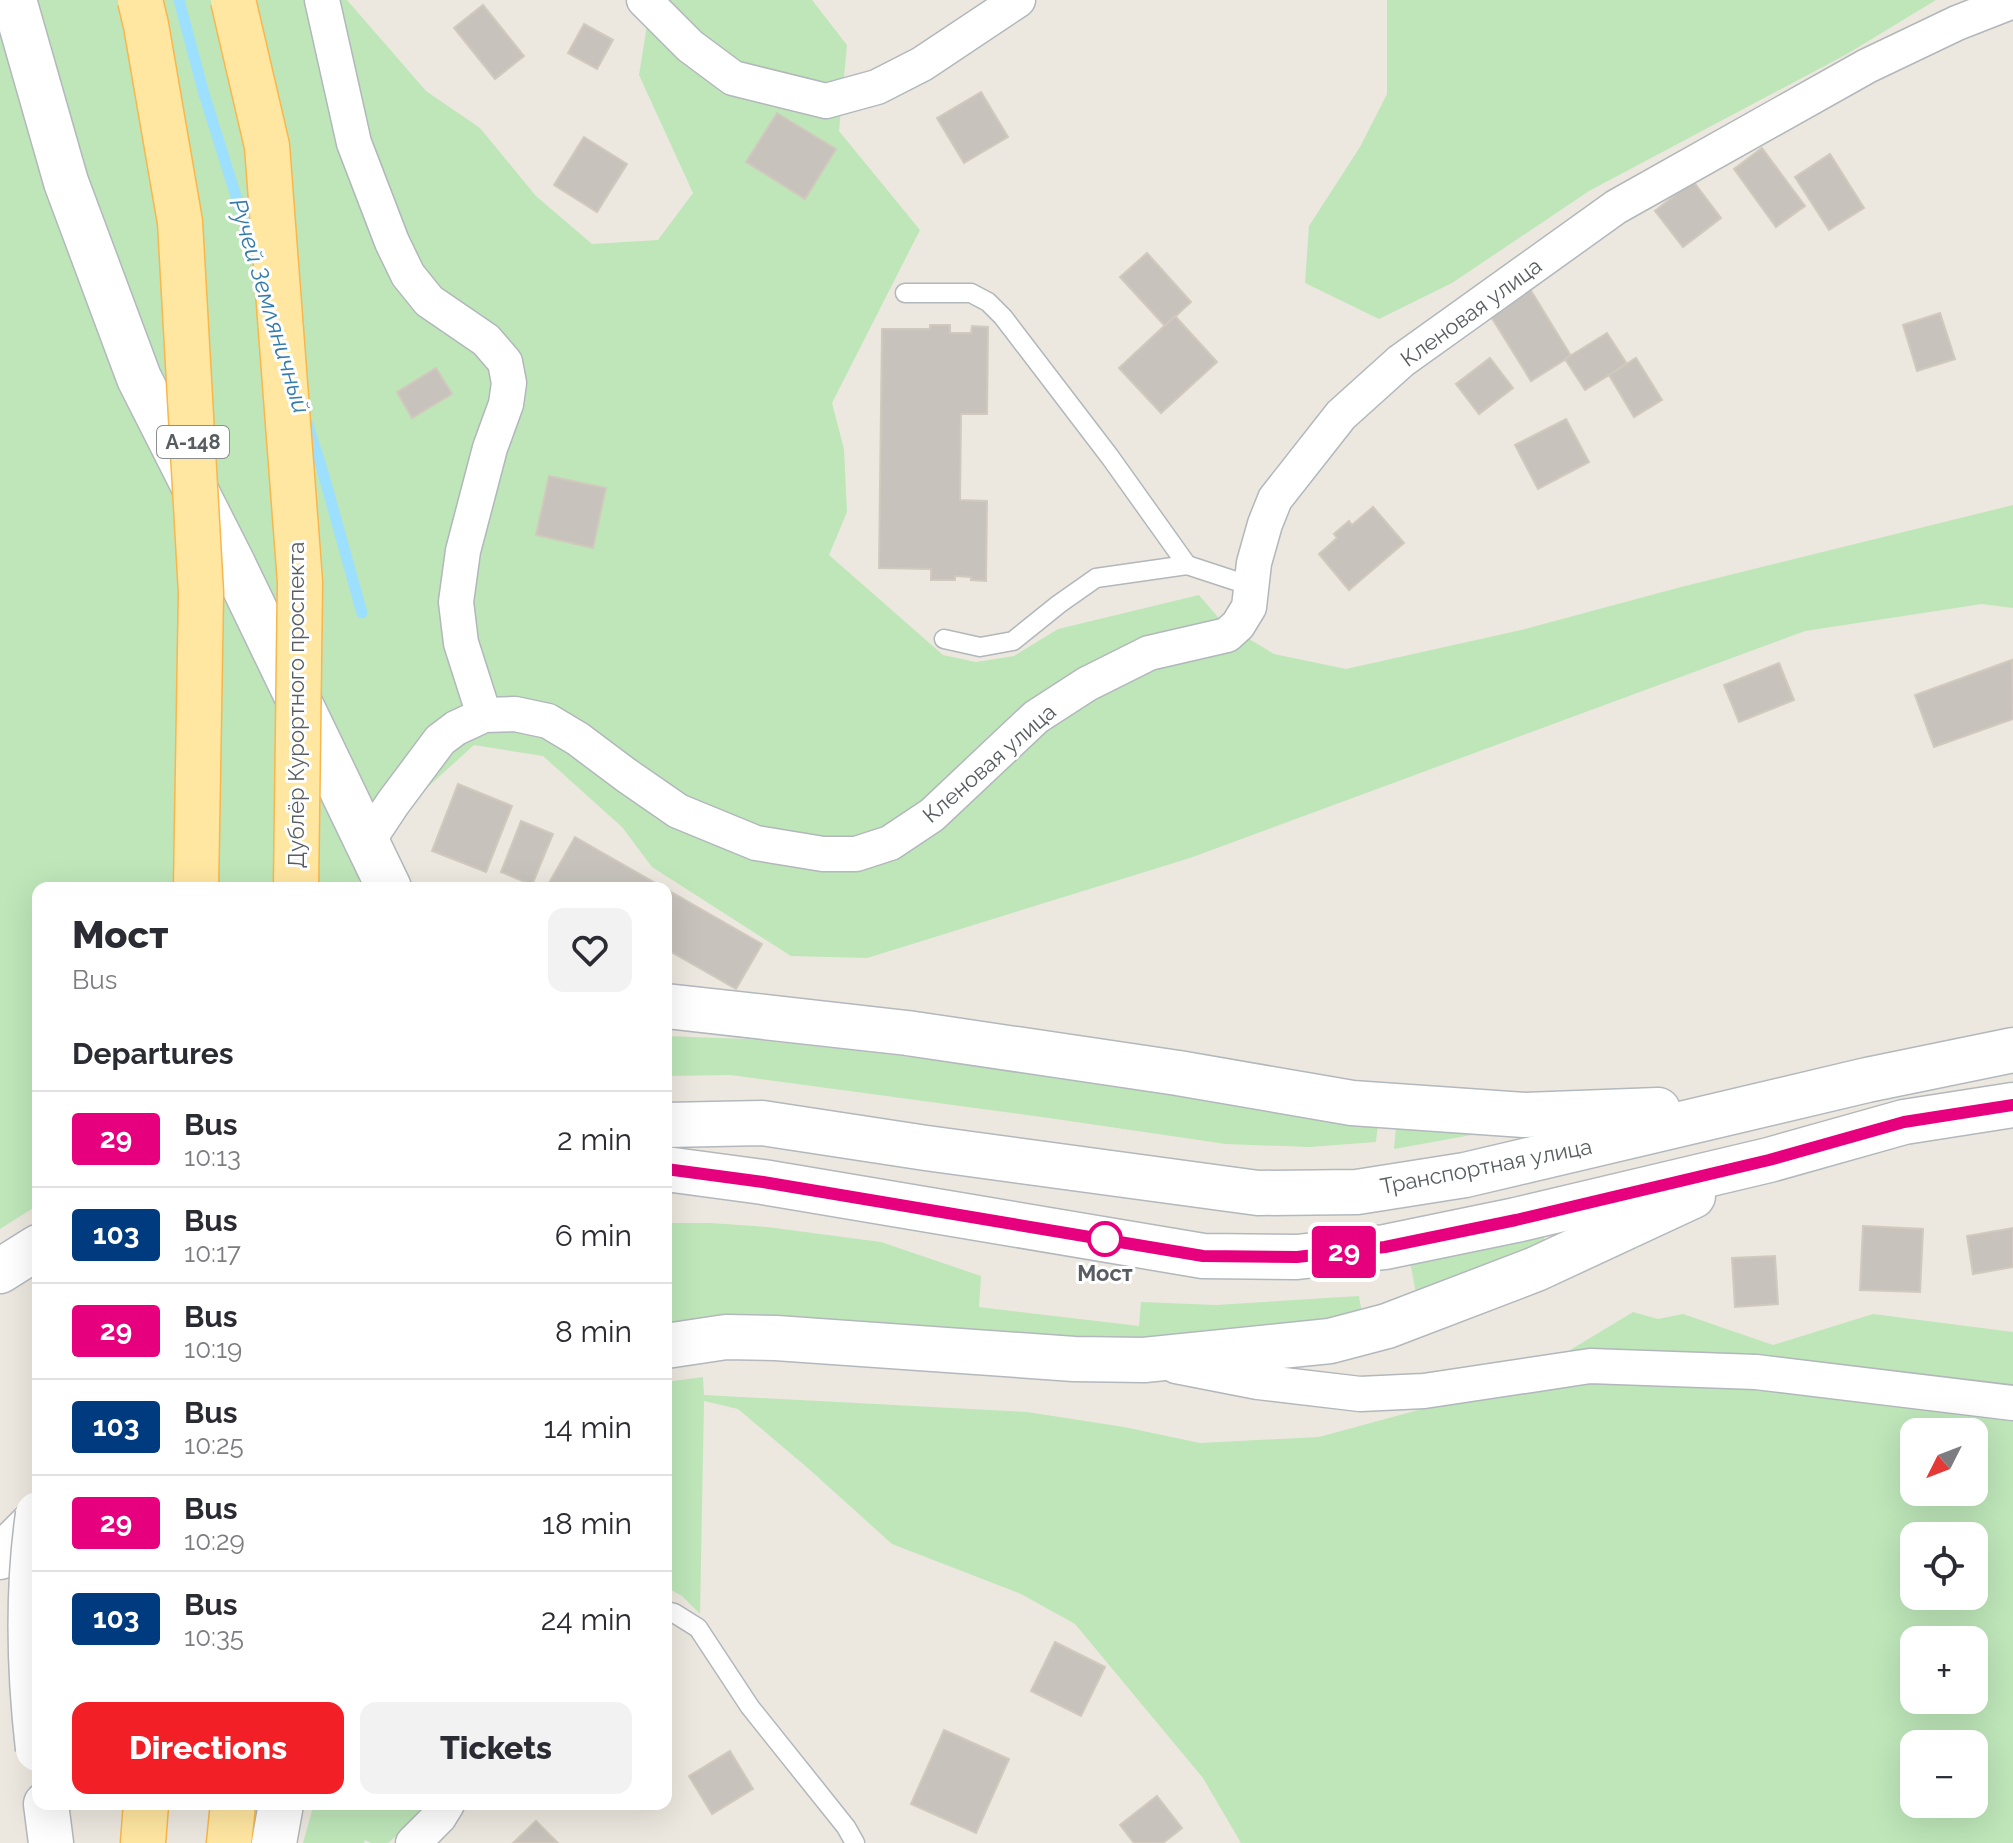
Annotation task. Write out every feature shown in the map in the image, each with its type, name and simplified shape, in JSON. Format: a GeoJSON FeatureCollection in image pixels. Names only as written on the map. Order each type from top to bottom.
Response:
{"type":"FeatureCollection","features":[{"type":"Feature","properties":{"kind":"main road"},"geometry":{"type":"LineString","coordinates":[[14,0],[66,182],[139,378],[233,564],[386,882]]}},
{"type":"Feature","properties":{"kind":"main road","name":"А-148"},"geometry":{"type":"LineString","coordinates":[[140,0],[181,237],[201,593],[196,882]]}},
{"type":"Feature","properties":{"kind":"main road","name":"Дублёр Курортного проспекта"},"geometry":{"type":"LineString","coordinates":[[233,0],[267,146],[300,582],[296,882]]}},
{"type":"Feature","properties":{"kind":"main road"},"geometry":{"type":"LineString","coordinates":[[672,1007],[907,1033],[1178,1073],[1352,1103],[1524,1115],[1756,1106]]}},
{"type":"Feature","properties":{"kind":"main road","name":"Транспортная улица"},"geometry":{"type":"LineString","coordinates":[[672,1125],[762,1123],[1258,1193],[1357,1192],[1465,1175],[1867,1080],[2013,1050]]}},
{"type":"Feature","properties":{"kind":"main road"},"geometry":{"type":"LineString","coordinates":[[672,1170],[763,1182],[1203,1256],[1297,1257],[1385,1247],[1516,1220],[1769,1160],[1904,1122],[2013,1105]]}},
{"type":"Feature","properties":{"kind":"main road"},"geometry":{"type":"LineString","coordinates":[[672,1345],[726,1337],[776,1338],[1074,1359],[1144,1360],[1330,1341],[1387,1326],[1536,1269],[1769,1160]]}},
{"type":"Feature","properties":{"kind":"main road"},"geometry":{"type":"LineString","coordinates":[[0,1271],[32,1251]]}},
{"type":"Feature","properties":{"kind":"main road"},"geometry":{"type":"LineString","coordinates":[[0,1557],[32,1523]]}},
{"type":"Feature","properties":{"kind":"main road"},"geometry":{"type":"LineString","coordinates":[[32,1559],[32,1665]]}},
{"type":"Feature","properties":{"kind":"main road"},"geometry":{"type":"LineString","coordinates":[[47,1810],[51,1843]]}},
{"type":"Feature","properties":{"kind":"main road"},"geometry":{"type":"LineString","coordinates":[[143,1843],[146,1810]]}},
{"type":"Feature","properties":{"kind":"main road"},"geometry":{"type":"LineString","coordinates":[[229,1843],[232,1810]]}},
{"type":"Feature","properties":{"kind":"main road"},"geometry":{"type":"LineString","coordinates":[[274,1843],[280,1810]]}},
{"type":"Feature","properties":{"kind":"street"},"geometry":{"type":"LineString","coordinates":[[322,0],[354,143],[408,275],[429,301],[486,340],[505,362],[509,383],[506,404],[490,448],[463,551],[456,602],[461,643],[484,715]]}},
{"type":"Feature","properties":{"kind":"street"},"geometry":{"type":"LineString","coordinates":[[644,0],[690,46],[733,78],[826,101],[877,87],[922,64],[1018,0]]}},
{"type":"Feature","properties":{"kind":"street","name":"Кленовая улица"},"geometry":{"type":"LineString","coordinates":[[367,842],[440,740],[456,728],[484,715],[515,714],[548,721],[678,811],[756,843],[823,854],[856,854],[890,843],[932,815],[1036,717],[1087,684],[1149,653],[1227,635],[1238,625],[1249,607],[1258,550],[1275,499],[1341,415],[1401,361],[1616,207],[1867,66],[1957,23],[2013,1]]}},
{"type":"Feature","properties":{"kind":"street"},"geometry":{"type":"LineString","coordinates":[[1144,1360],[1258,1382],[1360,1394],[1424,1391],[1590,1366],[1756,1372],[2013,1403]]}},
{"type":"Feature","properties":{"kind":"street"},"geometry":{"type":"LineString","coordinates":[[413,1843],[443,1810]]}},
{"type":"Feature","properties":{"kind":"lane"},"geometry":{"type":"LineString","coordinates":[[905,293],[971,293],[988,302],[1003,317],[1110,457],[1187,565]]}},
{"type":"Feature","properties":{"kind":"lane"},"geometry":{"type":"LineString","coordinates":[[944,639],[980,647],[1013,641],[1096,578],[1187,565],[1251,586]]}},
{"type":"Feature","properties":{"kind":"lane"},"geometry":{"type":"LineString","coordinates":[[672,1612],[698,1628],[750,1707],[846,1827],[855,1843]]}},
{"type":"Feature","properties":{"kind":"green space"},"geometry":{"type":"Polygon","coordinates":[[[0,0],[347,0],[426,91],[480,128],[536,196],[592,244],[658,240],[693,193],[639,75],[651,0],[812,0],[847,45],[839,131],[920,230],[832,403],[844,449],[847,512],[829,555],[943,655],[976,662],[1014,656],[1058,629],[1199,595],[1223,623],[1274,654],[1346,669],[1521,630],[2013,505],[2013,608],[1982,604],[1805,631],[1190,858],[867,958],[791,956],[652,867],[622,827],[543,756],[474,745],[398,814],[381,858],[359,882],[32,882],[32,1209],[0,1229],[0,0]]]}},
{"type":"Feature","properties":{"kind":"green space"},"geometry":{"type":"Polygon","coordinates":[[[1387,0],[1936,0],[1847,54],[1589,191],[1452,283],[1379,319],[1305,283],[1309,226],[1360,147],[1387,94],[1387,0]]]}},
{"type":"Feature","properties":{"kind":"green space"},"geometry":{"type":"Polygon","coordinates":[[[672,1036],[747,1039],[868,1052],[1379,1115],[1376,1142],[1309,1147],[1226,1144],[730,1075],[672,1076],[672,1036]]]}},
{"type":"Feature","properties":{"kind":"green space"},"geometry":{"type":"Polygon","coordinates":[[[1397,1116],[1477,1134],[1394,1149],[1397,1116]]]}},
{"type":"Feature","properties":{"kind":"green space"},"geometry":{"type":"Polygon","coordinates":[[[672,1223],[767,1227],[881,1242],[981,1276],[979,1307],[1139,1326],[1141,1302],[1216,1305],[1359,1296],[1364,1325],[1242,1344],[672,1336],[672,1223]]]}},
{"type":"Feature","properties":{"kind":"green space"},"geometry":{"type":"Polygon","coordinates":[[[1538,1233],[1545,1241],[1541,1245],[1416,1293],[1410,1262],[1538,1233]]]}},
{"type":"Feature","properties":{"kind":"green space"},"geometry":{"type":"Polygon","coordinates":[[[1633,1312],[1658,1319],[1683,1314],[1773,1345],[1873,1314],[2013,1332],[2013,1843],[1241,1843],[1203,1778],[1075,1624],[1021,1594],[892,1544],[738,1409],[704,1401],[700,1614],[672,1590],[672,1381],[703,1377],[704,1395],[1027,1412],[1200,1443],[1319,1437],[1514,1384],[1633,1312]]]}},
{"type":"Feature","properties":{"kind":"green space"},"geometry":{"type":"Polygon","coordinates":[[[312,1810],[423,1810],[388,1843],[365,1840],[364,1843],[303,1843],[312,1810]]]}},
{"type":"Feature","properties":{"kind":"building"},"geometry":{"type":"Polygon","coordinates":[[[483,5],[524,56],[495,79],[454,28],[483,5]]]}},
{"type":"Feature","properties":{"kind":"building"},"geometry":{"type":"Polygon","coordinates":[[[584,24],[613,40],[597,69],[568,53],[584,24]]]}},
{"type":"Feature","properties":{"kind":"building"},"geometry":{"type":"Polygon","coordinates":[[[981,92],[1008,137],[964,163],[937,118],[981,92]]]}},
{"type":"Feature","properties":{"kind":"building"},"geometry":{"type":"Polygon","coordinates":[[[777,113],[836,149],[805,199],[746,162],[777,113]]]}},
{"type":"Feature","properties":{"kind":"building"},"geometry":{"type":"Polygon","coordinates":[[[584,137],[627,164],[597,212],[554,185],[584,137]]]}},
{"type":"Feature","properties":{"kind":"building"},"geometry":{"type":"Polygon","coordinates":[[[1762,148],[1805,206],[1776,227],[1734,169],[1762,148]]]}},
{"type":"Feature","properties":{"kind":"building"},"geometry":{"type":"Polygon","coordinates":[[[1830,154],[1864,208],[1829,230],[1795,177],[1830,154]]]}},
{"type":"Feature","properties":{"kind":"building"},"geometry":{"type":"Polygon","coordinates":[[[1693,181],[1721,218],[1683,247],[1655,211],[1693,181]]]}},
{"type":"Feature","properties":{"kind":"building"},"geometry":{"type":"Polygon","coordinates":[[[1147,253],[1191,302],[1165,326],[1120,277],[1147,253]]]}},
{"type":"Feature","properties":{"kind":"building"},"geometry":{"type":"Polygon","coordinates":[[[1530,289],[1571,356],[1531,381],[1490,315],[1530,289]]]}},
{"type":"Feature","properties":{"kind":"building"},"geometry":{"type":"Polygon","coordinates":[[[1940,313],[1955,359],[1917,371],[1903,325],[1940,313]]]}},
{"type":"Feature","properties":{"kind":"building"},"geometry":{"type":"Polygon","coordinates":[[[1175,316],[1217,362],[1161,413],[1119,368],[1175,316]]]}},
{"type":"Feature","properties":{"kind":"building"},"geometry":{"type":"Polygon","coordinates":[[[930,325],[950,325],[950,333],[971,333],[972,326],[988,327],[987,414],[961,414],[960,500],[987,501],[986,581],[955,576],[955,580],[931,580],[931,569],[879,568],[882,329],[930,329],[930,325]]]}},
{"type":"Feature","properties":{"kind":"building"},"geometry":{"type":"Polygon","coordinates":[[[1607,333],[1627,364],[1585,390],[1565,359],[1607,333]]]}},
{"type":"Feature","properties":{"kind":"building"},"geometry":{"type":"Polygon","coordinates":[[[1490,358],[1513,388],[1479,414],[1456,384],[1490,358]]]}},
{"type":"Feature","properties":{"kind":"building"},"geometry":{"type":"Polygon","coordinates":[[[1636,358],[1662,400],[1634,417],[1609,375],[1636,358]]]}},
{"type":"Feature","properties":{"kind":"building"},"geometry":{"type":"Polygon","coordinates":[[[436,368],[452,394],[412,418],[397,392],[436,368]]]}},
{"type":"Feature","properties":{"kind":"building"},"geometry":{"type":"Polygon","coordinates":[[[1566,419],[1589,462],[1538,489],[1515,445],[1566,419]]]}},
{"type":"Feature","properties":{"kind":"building"},"geometry":{"type":"Polygon","coordinates":[[[549,476],[606,488],[593,548],[536,535],[549,476]]]}},
{"type":"Feature","properties":{"kind":"building"},"geometry":{"type":"Polygon","coordinates":[[[1373,507],[1404,543],[1349,590],[1319,554],[1337,538],[1334,534],[1349,521],[1352,525],[1373,507]]]}},
{"type":"Feature","properties":{"kind":"building"},"geometry":{"type":"Polygon","coordinates":[[[2012,660],[2013,719],[1934,747],[1915,695],[2012,660]]]}},
{"type":"Feature","properties":{"kind":"building"},"geometry":{"type":"Polygon","coordinates":[[[1779,663],[1794,700],[1739,722],[1724,685],[1779,663]]]}},
{"type":"Feature","properties":{"kind":"building"},"geometry":{"type":"Polygon","coordinates":[[[458,784],[512,806],[486,872],[432,851],[458,784]]]}},
{"type":"Feature","properties":{"kind":"building"},"geometry":{"type":"Polygon","coordinates":[[[521,821],[553,834],[533,882],[525,882],[501,872],[521,821]]]}},
{"type":"Feature","properties":{"kind":"building"},"geometry":{"type":"Polygon","coordinates":[[[575,837],[654,882],[550,882],[575,837]]]}},
{"type":"Feature","properties":{"kind":"building"},"geometry":{"type":"Polygon","coordinates":[[[672,892],[762,944],[736,989],[672,952],[672,892]]]}},
{"type":"Feature","properties":{"kind":"building"},"geometry":{"type":"Polygon","coordinates":[[[1863,1226],[1923,1229],[1920,1292],[1860,1290],[1863,1226]]]}},
{"type":"Feature","properties":{"kind":"building"},"geometry":{"type":"Polygon","coordinates":[[[2013,1228],[2013,1267],[1973,1274],[1967,1236],[2013,1228]]]}},
{"type":"Feature","properties":{"kind":"building"},"geometry":{"type":"Polygon","coordinates":[[[1775,1256],[1778,1304],[1735,1307],[1732,1258],[1775,1256]]]}},
{"type":"Feature","properties":{"kind":"building"},"geometry":{"type":"Polygon","coordinates":[[[1055,1642],[1105,1667],[1081,1716],[1031,1691],[1055,1642]]]}},
{"type":"Feature","properties":{"kind":"building"},"geometry":{"type":"Polygon","coordinates":[[[944,1730],[1009,1759],[976,1833],[911,1804],[944,1730]]]}},
{"type":"Feature","properties":{"kind":"building"},"geometry":{"type":"Polygon","coordinates":[[[730,1751],[753,1789],[712,1814],[689,1776],[730,1751]]]}},
{"type":"Feature","properties":{"kind":"building"},"geometry":{"type":"Polygon","coordinates":[[[1157,1796],[1182,1828],[1163,1843],[1134,1843],[1120,1825],[1157,1796]]]}},
{"type":"Feature","properties":{"kind":"building"},"geometry":{"type":"Polygon","coordinates":[[[536,1821],[558,1843],[513,1843],[536,1821]]]}},
{"type":"Feature","properties":{"kind":"waterway","name":"Ручей Земляничный"},"geometry":{"type":"LineString","coordinates":[[179,0],[204,94],[256,260]]}},
{"type":"Feature","properties":{"kind":"waterway","name":"Ручей Земляничный"},"geometry":{"type":"LineString","coordinates":[[307,422],[362,613]]}},
{"type":"Feature","properties":{"kind":"bus line","name":"29"},"geometry":{"type":"LineString","coordinates":[[672,1170],[763,1182],[1203,1256],[1297,1257],[1385,1247],[1516,1220],[1769,1160],[1904,1122],[2013,1105]]}},
{"type":"Feature","properties":{"kind":"place","name":"Мост"},"geometry":{"type":"Point","coordinates":[1105,1239]}}]}
